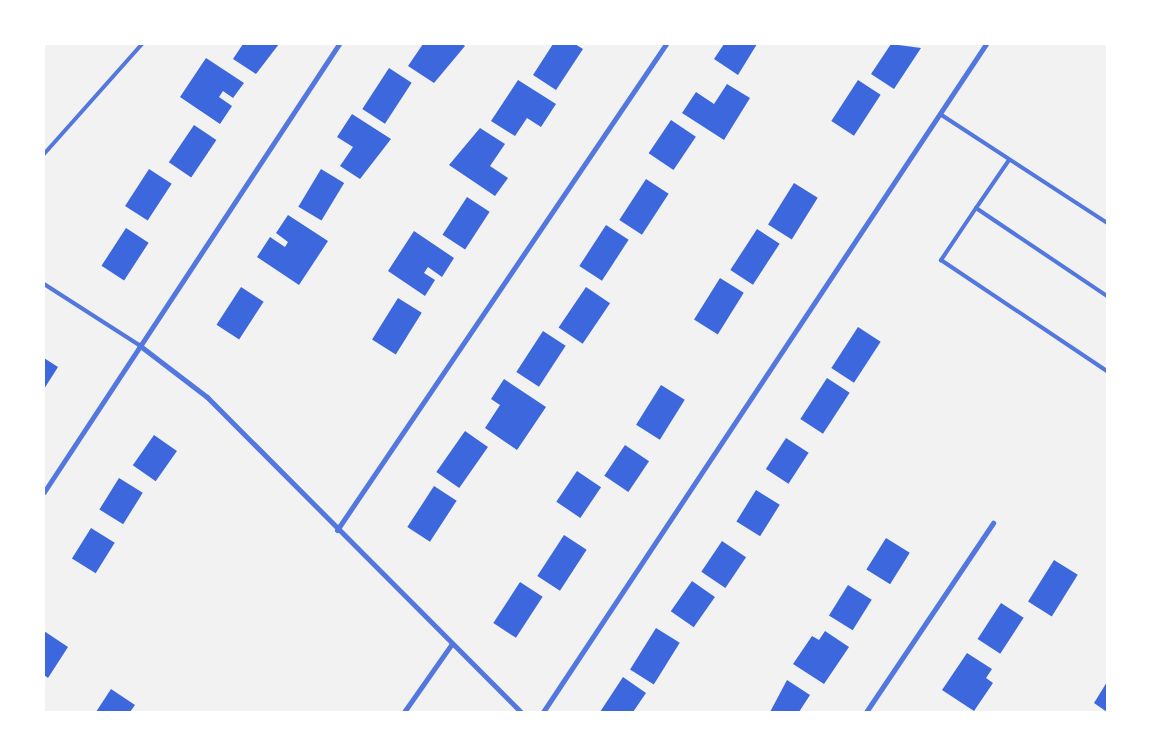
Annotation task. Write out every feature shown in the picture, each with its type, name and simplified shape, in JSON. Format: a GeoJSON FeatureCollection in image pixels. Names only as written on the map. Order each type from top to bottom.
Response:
{"type":"FeatureCollection","features":[{"type":"Feature","properties":{"kind":"street"},"geometry":{"type":"LineString","coordinates":[[44,492],[139,345],[339,44]]}},
{"type":"Feature","properties":{"kind":"street"},"geometry":{"type":"LineString","coordinates":[[337,530],[666,44]]}},
{"type":"Feature","properties":{"kind":"street"},"geometry":{"type":"LineString","coordinates":[[543,712],[986,44]]}},
{"type":"Feature","properties":{"kind":"street"},"geometry":{"type":"LineString","coordinates":[[139,345],[207,397],[337,530],[521,712]]}},
{"type":"Feature","properties":{"kind":"street"},"geometry":{"type":"LineString","coordinates":[[866,712],[993,523]]}},
{"type":"Feature","properties":{"kind":"street"},"geometry":{"type":"LineString","coordinates":[[404,712],[451,644]]}},
{"type":"Feature","properties":{"kind":"lane"},"geometry":{"type":"LineString","coordinates":[[44,154],[142,44]]}},
{"type":"Feature","properties":{"kind":"lane"},"geometry":{"type":"LineString","coordinates":[[940,114],[1107,223]]}},
{"type":"Feature","properties":{"kind":"lane"},"geometry":{"type":"LineString","coordinates":[[1010,160],[941,260],[1107,371]]}},
{"type":"Feature","properties":{"kind":"lane"},"geometry":{"type":"LineString","coordinates":[[976,208],[1107,296]]}},
{"type":"Feature","properties":{"kind":"lane"},"geometry":{"type":"LineString","coordinates":[[44,284],[139,345]]}},
{"type":"Feature","properties":{"kind":"building"},"geometry":{"type":"Polygon","coordinates":[[[243,44],[279,44],[256,74],[233,59],[243,44]]]}},
{"type":"Feature","properties":{"kind":"building"},"geometry":{"type":"Polygon","coordinates":[[[423,44],[462,44],[465,46],[434,83],[408,66],[423,44]]]}},
{"type":"Feature","properties":{"kind":"building"},"geometry":{"type":"Polygon","coordinates":[[[553,44],[575,44],[583,49],[556,90],[533,75],[553,44]]]}},
{"type":"Feature","properties":{"kind":"building"},"geometry":{"type":"Polygon","coordinates":[[[724,44],[757,44],[738,75],[714,59],[724,44]]]}},
{"type":"Feature","properties":{"kind":"building"},"geometry":{"type":"Polygon","coordinates":[[[891,44],[921,48],[894,89],[871,74],[891,44]]]}},
{"type":"Feature","properties":{"kind":"building"},"geometry":{"type":"Polygon","coordinates":[[[206,58],[244,83],[233,98],[223,91],[219,97],[232,106],[220,124],[180,97],[206,58]]]}},
{"type":"Feature","properties":{"kind":"building"},"geometry":{"type":"Polygon","coordinates":[[[389,68],[412,83],[385,124],[362,109],[389,68]]]}},
{"type":"Feature","properties":{"kind":"building"},"geometry":{"type":"Polygon","coordinates":[[[518,80],[556,104],[541,127],[527,118],[515,136],[491,121],[518,80]]]}},
{"type":"Feature","properties":{"kind":"building"},"geometry":{"type":"Polygon","coordinates":[[[858,80],[881,95],[854,136],[831,121],[858,80]]]}},
{"type":"Feature","properties":{"kind":"building"},"geometry":{"type":"Polygon","coordinates":[[[727,84],[750,98],[724,140],[682,113],[696,92],[714,104],[727,84]]]}},
{"type":"Feature","properties":{"kind":"building"},"geometry":{"type":"Polygon","coordinates":[[[352,114],[391,139],[360,179],[340,166],[353,147],[337,137],[352,114]]]}},
{"type":"Feature","properties":{"kind":"building"},"geometry":{"type":"Polygon","coordinates":[[[671,120],[696,137],[674,170],[649,153],[671,120]]]}},
{"type":"Feature","properties":{"kind":"building"},"geometry":{"type":"Polygon","coordinates":[[[194,125],[216,140],[191,177],[169,162],[194,125]]]}},
{"type":"Feature","properties":{"kind":"building"},"geometry":{"type":"Polygon","coordinates":[[[480,128],[505,144],[490,166],[508,178],[495,196],[449,165],[480,128]]]}},
{"type":"Feature","properties":{"kind":"building"},"geometry":{"type":"Polygon","coordinates":[[[149,169],[172,184],[148,221],[125,206],[149,169]]]}},
{"type":"Feature","properties":{"kind":"building"},"geometry":{"type":"Polygon","coordinates":[[[321,169],[344,183],[321,221],[298,207],[321,169]]]}},
{"type":"Feature","properties":{"kind":"building"},"geometry":{"type":"Polygon","coordinates":[[[646,179],[669,194],[642,235],[619,220],[646,179]]]}},
{"type":"Feature","properties":{"kind":"building"},"geometry":{"type":"Polygon","coordinates":[[[794,183],[818,198],[792,239],[768,225],[794,183]]]}},
{"type":"Feature","properties":{"kind":"building"},"geometry":{"type":"Polygon","coordinates":[[[467,197],[490,212],[465,249],[442,235],[467,197]]]}},
{"type":"Feature","properties":{"kind":"building"},"geometry":{"type":"Polygon","coordinates":[[[288,215],[328,241],[299,285],[257,257],[270,237],[285,247],[288,242],[276,233],[288,215]]]}},
{"type":"Feature","properties":{"kind":"building"},"geometry":{"type":"Polygon","coordinates":[[[606,225],[629,240],[602,281],[579,266],[606,225]]]}},
{"type":"Feature","properties":{"kind":"building"},"geometry":{"type":"Polygon","coordinates":[[[126,228],[149,243],[124,280],[101,266],[126,228]]]}},
{"type":"Feature","properties":{"kind":"building"},"geometry":{"type":"Polygon","coordinates":[[[757,229],[780,244],[753,285],[730,270],[757,229]]]}},
{"type":"Feature","properties":{"kind":"building"},"geometry":{"type":"Polygon","coordinates":[[[414,231],[454,258],[442,277],[428,267],[424,273],[435,280],[425,296],[388,271],[414,231]]]}},
{"type":"Feature","properties":{"kind":"building"},"geometry":{"type":"Polygon","coordinates":[[[720,278],[744,293],[718,334],[694,320],[720,278]]]}},
{"type":"Feature","properties":{"kind":"building"},"geometry":{"type":"Polygon","coordinates":[[[241,287],[264,302],[239,339],[216,325],[241,287]]]}},
{"type":"Feature","properties":{"kind":"building"},"geometry":{"type":"Polygon","coordinates":[[[586,287],[610,303],[583,344],[559,328],[586,287]]]}},
{"type":"Feature","properties":{"kind":"building"},"geometry":{"type":"Polygon","coordinates":[[[398,298],[422,313],[396,354],[372,340],[398,298]]]}},
{"type":"Feature","properties":{"kind":"building"},"geometry":{"type":"Polygon","coordinates":[[[858,327],[881,342],[854,383],[831,368],[858,327]]]}},
{"type":"Feature","properties":{"kind":"building"},"geometry":{"type":"Polygon","coordinates":[[[543,331],[566,346],[539,387],[516,372],[543,331]]]}},
{"type":"Feature","properties":{"kind":"building"},"geometry":{"type":"Polygon","coordinates":[[[44,358],[58,367],[44,389],[44,358]]]}},
{"type":"Feature","properties":{"kind":"building"},"geometry":{"type":"Polygon","coordinates":[[[827,378],[850,393],[823,434],[800,419],[827,378]]]}},
{"type":"Feature","properties":{"kind":"building"},"geometry":{"type":"Polygon","coordinates":[[[504,379],[546,407],[517,450],[485,428],[500,405],[491,399],[504,379]]]}},
{"type":"Feature","properties":{"kind":"building"},"geometry":{"type":"Polygon","coordinates":[[[661,385],[685,400],[660,440],[636,425],[661,385]]]}},
{"type":"Feature","properties":{"kind":"building"},"geometry":{"type":"Polygon","coordinates":[[[465,431],[488,447],[459,488],[436,472],[465,431]]]}},
{"type":"Feature","properties":{"kind":"building"},"geometry":{"type":"Polygon","coordinates":[[[154,435],[177,451],[156,481],[133,465],[154,435]]]}},
{"type":"Feature","properties":{"kind":"building"},"geometry":{"type":"Polygon","coordinates":[[[786,438],[809,453],[788,484],[766,469],[786,438]]]}},
{"type":"Feature","properties":{"kind":"building"},"geometry":{"type":"Polygon","coordinates":[[[625,445],[649,461],[628,492],[604,476],[625,445]]]}},
{"type":"Feature","properties":{"kind":"building"},"geometry":{"type":"Polygon","coordinates":[[[577,471],[601,487],[580,518],[556,502],[577,471]]]}},
{"type":"Feature","properties":{"kind":"building"},"geometry":{"type":"Polygon","coordinates":[[[119,478],[143,493],[123,524],[99,509],[119,478]]]}},
{"type":"Feature","properties":{"kind":"building"},"geometry":{"type":"Polygon","coordinates":[[[434,486],[457,501],[430,542],[407,527],[434,486]]]}},
{"type":"Feature","properties":{"kind":"building"},"geometry":{"type":"Polygon","coordinates":[[[756,490],[780,505],[760,536],[736,521],[756,490]]]}},
{"type":"Feature","properties":{"kind":"building"},"geometry":{"type":"Polygon","coordinates":[[[91,528],[115,543],[96,573],[72,559],[91,528]]]}},
{"type":"Feature","properties":{"kind":"building"},"geometry":{"type":"Polygon","coordinates":[[[564,535],[587,550],[560,591],[537,576],[564,535]]]}},
{"type":"Feature","properties":{"kind":"building"},"geometry":{"type":"Polygon","coordinates":[[[886,538],[910,553],[890,584],[866,569],[886,538]]]}},
{"type":"Feature","properties":{"kind":"building"},"geometry":{"type":"Polygon","coordinates":[[[722,541],[746,557],[725,588],[701,572],[722,541]]]}},
{"type":"Feature","properties":{"kind":"building"},"geometry":{"type":"Polygon","coordinates":[[[1054,560],[1078,575],[1052,616],[1028,602],[1054,560]]]}},
{"type":"Feature","properties":{"kind":"building"},"geometry":{"type":"Polygon","coordinates":[[[692,581],[715,597],[694,627],[671,611],[692,581]]]}},
{"type":"Feature","properties":{"kind":"building"},"geometry":{"type":"Polygon","coordinates":[[[520,582],[543,597],[516,638],[493,623],[520,582]]]}},
{"type":"Feature","properties":{"kind":"building"},"geometry":{"type":"Polygon","coordinates":[[[848,585],[872,600],[853,630],[829,616],[848,585]]]}},
{"type":"Feature","properties":{"kind":"building"},"geometry":{"type":"Polygon","coordinates":[[[1001,603],[1024,618],[1000,654],[978,639],[1001,603]]]}},
{"type":"Feature","properties":{"kind":"building"},"geometry":{"type":"Polygon","coordinates":[[[656,628],[680,643],[654,684],[630,670],[656,628]]]}},
{"type":"Feature","properties":{"kind":"building"},"geometry":{"type":"Polygon","coordinates":[[[44,631],[68,647],[48,678],[44,675],[44,631]]]}},
{"type":"Feature","properties":{"kind":"building"},"geometry":{"type":"Polygon","coordinates":[[[825,631],[849,647],[824,684],[793,664],[812,636],[819,640],[825,631]]]}},
{"type":"Feature","properties":{"kind":"building"},"geometry":{"type":"Polygon","coordinates":[[[967,653],[992,669],[986,678],[993,683],[974,711],[942,690],[967,653]]]}},
{"type":"Feature","properties":{"kind":"building"},"geometry":{"type":"Polygon","coordinates":[[[623,677],[646,693],[633,712],[600,712],[623,677]]]}},
{"type":"Feature","properties":{"kind":"building"},"geometry":{"type":"Polygon","coordinates":[[[787,680],[810,695],[799,712],[770,712],[787,680]]]}},
{"type":"Feature","properties":{"kind":"building"},"geometry":{"type":"Polygon","coordinates":[[[1107,682],[1107,712],[1094,703],[1107,682]]]}},
{"type":"Feature","properties":{"kind":"building"},"geometry":{"type":"Polygon","coordinates":[[[111,689],[135,705],[130,712],[96,712],[111,689]]]}}]}
